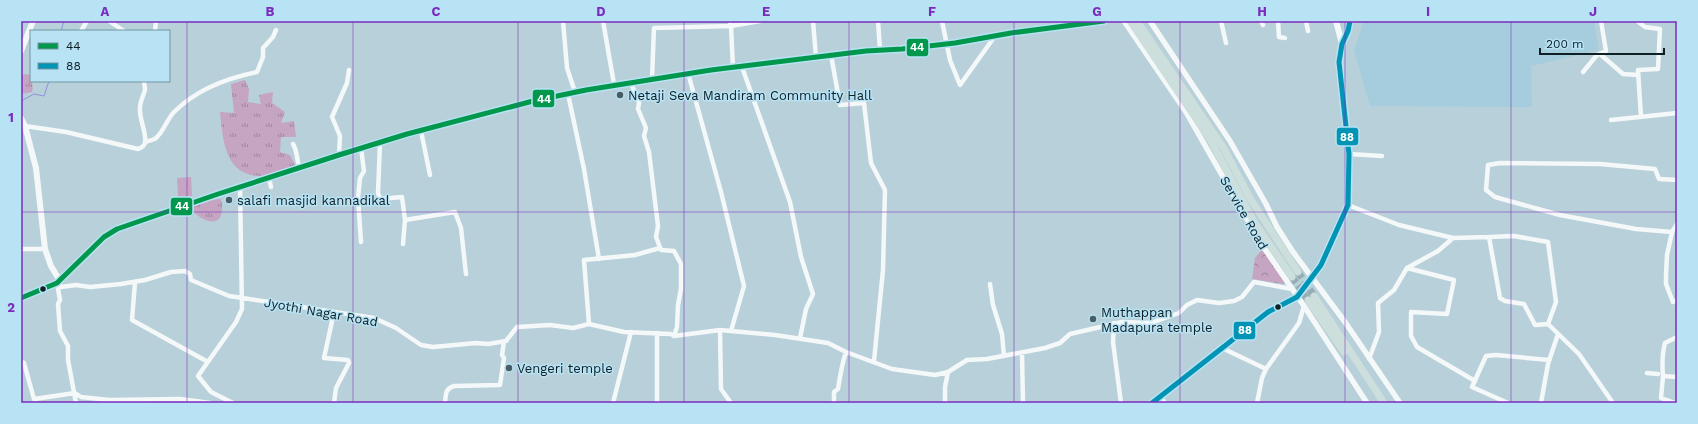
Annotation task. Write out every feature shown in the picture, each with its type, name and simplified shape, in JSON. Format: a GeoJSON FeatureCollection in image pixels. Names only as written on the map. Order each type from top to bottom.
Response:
{"type":"FeatureCollection","features":[{"type":"Feature","properties":{"kind":"highway"},"geometry":{"type":"LineString","coordinates":[[1130,21],[1223,147],[1251,200],[1295,274]]}},
{"type":"Feature","properties":{"kind":"highway"},"geometry":{"type":"LineString","coordinates":[[1309,301],[1379,403]]}},
{"type":"Feature","properties":{"kind":"highway"},"geometry":{"type":"LineString","coordinates":[[1309,301],[1384,403]]}},
{"type":"Feature","properties":{"kind":"main road"},"geometry":{"type":"LineString","coordinates":[[32,30],[33,21]]}},
{"type":"Feature","properties":{"kind":"main road"},"geometry":{"type":"LineString","coordinates":[[21,298],[59,282],[104,237],[117,229],[339,155],[421,131],[575,92],[614,84],[831,55],[946,44],[1104,21]]}},
{"type":"Feature","properties":{"kind":"main road"},"geometry":{"type":"LineString","coordinates":[[1336,21],[1342,44]]}},
{"type":"Feature","properties":{"kind":"main road"},"geometry":{"type":"LineString","coordinates":[[1152,403],[1268,312],[1297,296],[1312,279],[1321,265],[1348,205],[1349,154],[1339,62],[1342,44],[1348,31],[1350,21]]}},
{"type":"Feature","properties":{"kind":"main road"},"geometry":{"type":"LineString","coordinates":[[21,51],[30,34]]}},
{"type":"Feature","properties":{"kind":"main road"},"geometry":{"type":"LineString","coordinates":[[21,118],[23,129],[36,168],[45,249],[59,282]]}},
{"type":"Feature","properties":{"kind":"street"},"geometry":{"type":"LineString","coordinates":[[82,30],[87,21]]}},
{"type":"Feature","properties":{"kind":"street"},"geometry":{"type":"LineString","coordinates":[[109,21],[122,30]]}},
{"type":"Feature","properties":{"kind":"street"},"geometry":{"type":"LineString","coordinates":[[563,21],[567,68],[575,92]]}},
{"type":"Feature","properties":{"kind":"street"},"geometry":{"type":"LineString","coordinates":[[603,21],[614,84]]}},
{"type":"Feature","properties":{"kind":"street"},"geometry":{"type":"LineString","coordinates":[[652,79],[654,28],[760,21]]}},
{"type":"Feature","properties":{"kind":"street"},"geometry":{"type":"LineString","coordinates":[[813,21],[816,57]]}},
{"type":"Feature","properties":{"kind":"street"},"geometry":{"type":"LineString","coordinates":[[878,21],[880,50]]}},
{"type":"Feature","properties":{"kind":"street"},"geometry":{"type":"LineString","coordinates":[[942,21],[950,60],[960,85],[995,36]]}},
{"type":"Feature","properties":{"kind":"street","name":"Service Road"},"geometry":{"type":"LineString","coordinates":[[1130,21],[1186,112],[1260,242],[1297,296],[1309,301],[1367,403]]}},
{"type":"Feature","properties":{"kind":"street"},"geometry":{"type":"LineString","coordinates":[[1150,21],[1230,142],[1266,204],[1277,227],[1312,279],[1345,322],[1400,403]]}},
{"type":"Feature","properties":{"kind":"street"},"geometry":{"type":"LineString","coordinates":[[1221,21],[1226,43]]}},
{"type":"Feature","properties":{"kind":"street"},"geometry":{"type":"LineString","coordinates":[[1278,21],[1278,37],[1285,38]]}},
{"type":"Feature","properties":{"kind":"street"},"geometry":{"type":"LineString","coordinates":[[1306,21],[1308,31]]}},
{"type":"Feature","properties":{"kind":"street"},"geometry":{"type":"LineString","coordinates":[[1583,72],[1597,55],[1606,51],[1607,47],[1601,21]]}},
{"type":"Feature","properties":{"kind":"street"},"geometry":{"type":"LineString","coordinates":[[1637,21],[1645,27],[1660,29],[1658,69],[1638,70],[1640,117]]}},
{"type":"Feature","properties":{"kind":"street"},"geometry":{"type":"LineString","coordinates":[[731,23],[733,68]]}},
{"type":"Feature","properties":{"kind":"street"},"geometry":{"type":"LineString","coordinates":[[145,142],[156,138],[173,113],[187,101],[204,90],[246,74],[257,72],[264,56],[263,48],[274,37],[276,30]]}},
{"type":"Feature","properties":{"kind":"street"},"geometry":{"type":"LineString","coordinates":[[1600,54],[1623,74],[1638,75]]}},
{"type":"Feature","properties":{"kind":"street"},"geometry":{"type":"LineString","coordinates":[[831,55],[840,105],[864,103],[871,163],[885,190],[883,270],[874,361]]}},
{"type":"Feature","properties":{"kind":"street"},"geometry":{"type":"LineString","coordinates":[[742,67],[790,202],[801,257],[813,294],[806,310],[800,338]]}},
{"type":"Feature","properties":{"kind":"street"},"geometry":{"type":"LineString","coordinates":[[339,155],[340,136],[332,117],[346,83],[349,70]]}},
{"type":"Feature","properties":{"kind":"street"},"geometry":{"type":"LineString","coordinates":[[688,73],[721,192],[744,286],[731,331]]}},
{"type":"Feature","properties":{"kind":"street"},"geometry":{"type":"LineString","coordinates":[[23,129],[66,132],[138,149],[142,147],[145,142],[145,132],[141,125],[139,109],[144,92],[144,82]]}},
{"type":"Feature","properties":{"kind":"street"},"geometry":{"type":"LineString","coordinates":[[630,82],[637,96],[639,103],[638,109],[646,128],[644,136],[649,152],[658,226],[656,237],[660,248]]}},
{"type":"Feature","properties":{"kind":"street"},"geometry":{"type":"LineString","coordinates":[[568,94],[584,169],[598,259]]}},
{"type":"Feature","properties":{"kind":"street"},"geometry":{"type":"LineString","coordinates":[[1611,120],[1677,113]]}},
{"type":"Feature","properties":{"kind":"street"},"geometry":{"type":"LineString","coordinates":[[421,131],[430,175]]}},
{"type":"Feature","properties":{"kind":"street"},"geometry":{"type":"LineString","coordinates":[[380,142],[378,193],[380,199],[402,197],[404,220],[403,244]]}},
{"type":"Feature","properties":{"kind":"street"},"geometry":{"type":"LineString","coordinates":[[293,144],[296,149],[300,168]]}},
{"type":"Feature","properties":{"kind":"street"},"geometry":{"type":"LineString","coordinates":[[361,148],[364,171],[360,178],[358,198],[361,242]]}},
{"type":"Feature","properties":{"kind":"street"},"geometry":{"type":"LineString","coordinates":[[1349,154],[1382,156]]}},
{"type":"Feature","properties":{"kind":"street"},"geometry":{"type":"LineString","coordinates":[[1672,232],[1636,229],[1560,215],[1495,197],[1486,190],[1488,165],[1500,163],[1600,164],[1654,169],[1659,179],[1677,180]]}},
{"type":"Feature","properties":{"kind":"street"},"geometry":{"type":"LineString","coordinates":[[269,178],[271,187]]}},
{"type":"Feature","properties":{"kind":"street"},"geometry":{"type":"LineString","coordinates":[[233,403],[211,392],[198,376],[236,322],[242,309],[240,187]]}},
{"type":"Feature","properties":{"kind":"street"},"geometry":{"type":"LineString","coordinates":[[1348,205],[1399,226],[1453,238],[1514,236],[1548,242],[1556,302],[1548,324]]}},
{"type":"Feature","properties":{"kind":"street"},"geometry":{"type":"LineString","coordinates":[[404,220],[455,212],[461,228],[466,274]]}},
{"type":"Feature","properties":{"kind":"street"},"geometry":{"type":"LineString","coordinates":[[1677,224],[1672,232],[1667,255],[1666,284],[1673,302],[1677,300]]}},
{"type":"Feature","properties":{"kind":"street"},"geometry":{"type":"LineString","coordinates":[[1489,237],[1500,298],[1505,301],[1524,304],[1536,326],[1548,324]]}},
{"type":"Feature","properties":{"kind":"street"},"geometry":{"type":"LineString","coordinates":[[1369,359],[1379,332],[1378,303],[1394,290],[1407,268],[1438,251],[1453,238]]}},
{"type":"Feature","properties":{"kind":"street"},"geometry":{"type":"LineString","coordinates":[[590,324],[584,260],[635,255],[660,248],[661,250],[674,251],[681,264],[681,289],[678,306],[677,327],[674,336]]}},
{"type":"Feature","properties":{"kind":"street"},"geometry":{"type":"LineString","coordinates":[[21,250],[45,249]]}},
{"type":"Feature","properties":{"kind":"street"},"geometry":{"type":"LineString","coordinates":[[1407,268],[1454,280],[1447,314],[1412,312],[1411,336],[1417,347],[1475,381]]}},
{"type":"Feature","properties":{"kind":"street","name":"Jyothi Nagar Road"},"geometry":{"type":"LineString","coordinates":[[59,282],[61,287],[90,287],[135,282],[171,272],[185,271],[190,274],[191,280],[229,296],[374,318],[396,328],[421,345],[488,344],[504,341]]}},
{"type":"Feature","properties":{"kind":"street"},"geometry":{"type":"LineString","coordinates":[[59,282],[60,300],[58,304],[60,331],[68,346],[68,360],[76,403]]}},
{"type":"Feature","properties":{"kind":"street"},"geometry":{"type":"LineString","coordinates":[[135,282],[132,320],[208,362]]}},
{"type":"Feature","properties":{"kind":"street"},"geometry":{"type":"LineString","coordinates":[[446,403],[446,392],[449,388],[454,386],[500,385],[504,358],[502,355],[504,341],[506,341],[517,327],[550,325],[573,328],[590,324],[624,332],[671,334],[674,336],[720,330],[775,335],[828,343],[846,352],[874,361],[892,369],[935,374],[948,372],[968,360],[1004,356],[1045,348],[1060,343],[1070,334],[1114,323],[1152,323],[1179,313],[1187,305],[1197,300],[1219,303],[1234,302],[1242,297],[1254,282],[1292,289]]}},
{"type":"Feature","properties":{"kind":"street"},"geometry":{"type":"LineString","coordinates":[[990,284],[993,305],[1002,334],[1004,356]]}},
{"type":"Feature","properties":{"kind":"street"},"geometry":{"type":"LineString","coordinates":[[1257,403],[1262,378],[1266,370],[1299,323],[1309,301]]}},
{"type":"Feature","properties":{"kind":"street"},"geometry":{"type":"LineString","coordinates":[[334,312],[324,358],[348,360],[349,363],[336,388],[334,403]]}},
{"type":"Feature","properties":{"kind":"street"},"geometry":{"type":"LineString","coordinates":[[1114,323],[1113,342],[1121,403]]}},
{"type":"Feature","properties":{"kind":"street"},"geometry":{"type":"LineString","coordinates":[[1548,324],[1579,354],[1612,403]]}},
{"type":"Feature","properties":{"kind":"street"},"geometry":{"type":"LineString","coordinates":[[720,330],[722,389],[731,403]]}},
{"type":"Feature","properties":{"kind":"street"},"geometry":{"type":"LineString","coordinates":[[613,403],[631,332]]}},
{"type":"Feature","properties":{"kind":"street"},"geometry":{"type":"LineString","coordinates":[[656,403],[657,334]]}},
{"type":"Feature","properties":{"kind":"street"},"geometry":{"type":"LineString","coordinates":[[1541,403],[1549,360],[1558,334]]}},
{"type":"Feature","properties":{"kind":"street"},"geometry":{"type":"LineString","coordinates":[[1675,403],[1661,398],[1661,375],[1662,354],[1665,343],[1677,337]]}},
{"type":"Feature","properties":{"kind":"street"},"geometry":{"type":"LineString","coordinates":[[1222,348],[1266,370]]}},
{"type":"Feature","properties":{"kind":"street"},"geometry":{"type":"LineString","coordinates":[[834,403],[834,392],[838,389],[839,374],[843,368],[846,352]]}},
{"type":"Feature","properties":{"kind":"street"},"geometry":{"type":"LineString","coordinates":[[1022,353],[1023,403]]}},
{"type":"Feature","properties":{"kind":"street"},"geometry":{"type":"LineString","coordinates":[[1508,403],[1472,387],[1486,356],[1496,355],[1549,360]]}},
{"type":"Feature","properties":{"kind":"street"},"geometry":{"type":"LineString","coordinates":[[21,362],[24,363],[34,399],[74,393],[81,397],[109,400],[173,401],[187,399],[210,403]]}},
{"type":"Feature","properties":{"kind":"street"},"geometry":{"type":"LineString","coordinates":[[945,403],[945,387],[948,372]]}},
{"type":"Feature","properties":{"kind":"street"},"geometry":{"type":"LineString","coordinates":[[1647,373],[1677,377]]}},
{"type":"Feature","properties":{"kind":"street"},"geometry":{"type":"LineString","coordinates":[[1160,396],[1165,403]]}},
{"type":"Feature","properties":{"kind":"shaded area"},"geometry":{"type":"Polygon","coordinates":[[[1364,21],[1594,21],[1599,50],[1531,66],[1532,107],[1370,106],[1354,50],[1364,21]]]}},
{"type":"Feature","properties":{"kind":"green space"},"geometry":{"type":"Polygon","coordinates":[[[21,75],[30,75],[30,82],[32,82],[33,86],[32,92],[21,94],[21,75]]]}},
{"type":"Feature","properties":{"kind":"green space"},"geometry":{"type":"Polygon","coordinates":[[[245,80],[249,89],[248,102],[261,104],[259,95],[273,92],[272,103],[285,112],[281,123],[294,121],[296,137],[281,137],[280,152],[290,155],[297,169],[260,176],[248,174],[239,169],[232,162],[224,144],[220,112],[234,113],[231,84],[245,80]]]}},
{"type":"Feature","properties":{"kind":"green space"},"geometry":{"type":"Polygon","coordinates":[[[191,177],[192,196],[178,197],[177,178],[191,177]]]}},
{"type":"Feature","properties":{"kind":"green space"},"geometry":{"type":"Polygon","coordinates":[[[220,199],[222,202],[221,215],[219,219],[215,221],[211,222],[202,218],[193,211],[194,206],[211,200],[220,199]]]}},
{"type":"Feature","properties":{"kind":"green space"},"geometry":{"type":"Polygon","coordinates":[[[1263,248],[1286,279],[1284,284],[1252,279],[1255,258],[1263,248]]]}},
{"type":"Feature","properties":{"kind":"waterway"},"geometry":{"type":"LineString","coordinates":[[61,30],[64,21]]}},
{"type":"Feature","properties":{"kind":"waterway"},"geometry":{"type":"LineString","coordinates":[[21,101],[34,94],[44,96],[49,82]]}},
{"type":"Feature","properties":{"kind":"tunnel"},"geometry":{"type":"LineString","coordinates":[[1298,272],[1314,296]]}},
{"type":"Feature","properties":{"kind":"tunnel"},"geometry":{"type":"LineString","coordinates":[[1292,277],[1308,300]]}},
{"type":"Feature","properties":{"kind":"transit line","name":"44"},"geometry":{"type":"LineString","coordinates":[[21,298],[57,283],[104,237],[117,229],[218,194],[407,134],[533,101],[586,90],[711,70],[866,51],[902,49],[955,43],[1011,33],[1104,21]]}},
{"type":"Feature","properties":{"kind":"transit line","name":"88"},"geometry":{"type":"LineString","coordinates":[[1152,403],[1268,312],[1297,297],[1321,265],[1348,205],[1349,154],[1339,62],[1342,44],[1348,31],[1350,21]]}},
{"type":"Feature","properties":{"kind":"place","name":"Netaji Seva Mandiram Community Hall"},"geometry":{"type":"Point","coordinates":[620,95]}},
{"type":"Feature","properties":{"kind":"place","name":"salafi masjid kannadikal"},"geometry":{"type":"Point","coordinates":[229,200]}},
{"type":"Feature","properties":{"kind":"place","name":"Muthappan Madapura temple"},"geometry":{"type":"Point","coordinates":[1093,319]}},
{"type":"Feature","properties":{"kind":"place","name":"Vengeri temple"},"geometry":{"type":"Point","coordinates":[509,368]}}]}
